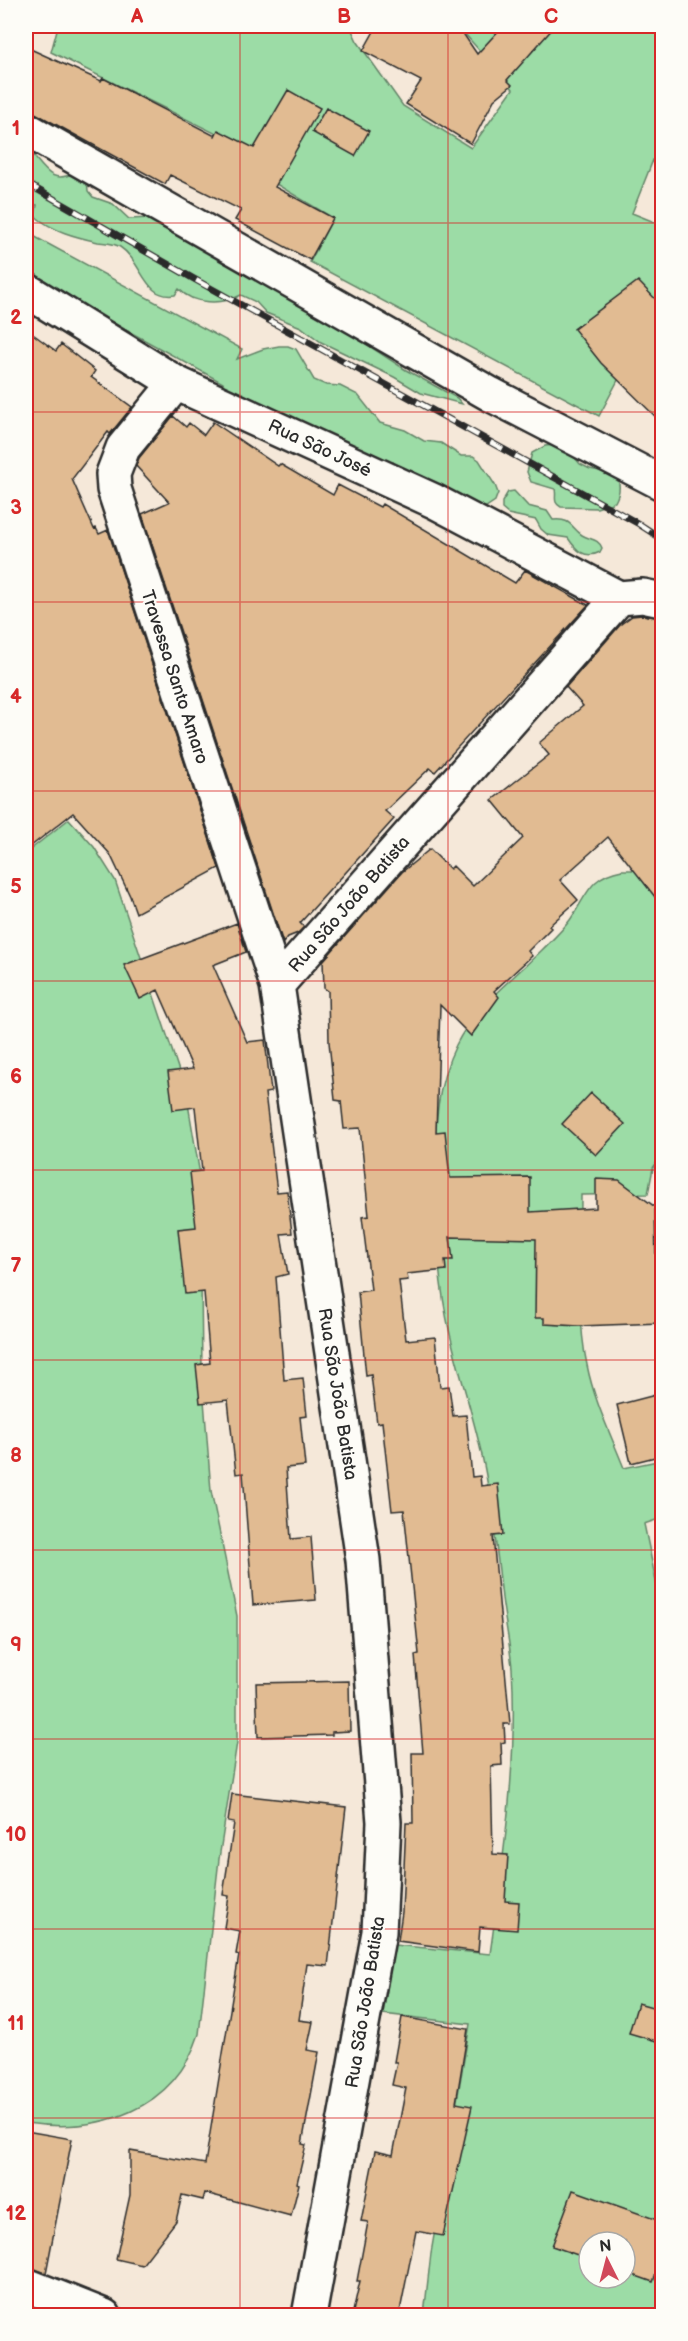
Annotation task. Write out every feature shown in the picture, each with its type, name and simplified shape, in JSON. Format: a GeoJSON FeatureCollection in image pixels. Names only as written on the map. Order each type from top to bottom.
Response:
{"type":"FeatureCollection","features":[{"type":"Feature","properties":{"kind":"street"},"geometry":{"type":"LineString","coordinates":[[26,129],[490,394],[663,483]]}},
{"type":"Feature","properties":{"kind":"street","name":"Rua São José"},"geometry":{"type":"LineString","coordinates":[[26,290],[176,383],[434,501],[619,598]]}},
{"type":"Feature","properties":{"kind":"street","name":"Travessa Santo Amaro"},"geometry":{"type":"LineString","coordinates":[[176,383],[123,448],[113,474],[114,489],[277,986]]}},
{"type":"Feature","properties":{"kind":"street"},"geometry":{"type":"LineString","coordinates":[[619,598],[643,596],[663,600]]}},
{"type":"Feature","properties":{"kind":"street","name":"Rua São João Batista"},"geometry":{"type":"LineString","coordinates":[[309,2316],[378,1932],[384,1822],[363,1560],[277,986],[619,598]]}},
{"type":"Feature","properties":{"kind":"street"},"geometry":{"type":"LineString","coordinates":[[26,2285],[104,2316]]}},
{"type":"Feature","properties":{"kind":"green space"},"geometry":{"type":"Polygon","coordinates":[[[58,26],[350,26],[357,41],[403,106],[471,148],[513,89],[458,26],[662,26],[662,163],[653,160],[632,213],[662,225],[662,297],[599,416],[310,262],[333,218],[261,175],[267,159],[51,52],[58,26]]]}},
{"type":"Feature","properties":{"kind":"green space"},"geometry":{"type":"Polygon","coordinates":[[[26,148],[52,175],[59,177],[75,172],[87,179],[88,191],[93,197],[113,204],[129,219],[152,218],[356,335],[406,370],[457,398],[462,404],[421,393],[394,377],[321,342],[301,327],[266,313],[256,302],[241,295],[226,301],[208,302],[192,298],[179,289],[175,295],[157,292],[120,247],[65,233],[35,216],[37,205],[26,204],[26,148]]]}},
{"type":"Feature","properties":{"kind":"green space"},"geometry":{"type":"Polygon","coordinates":[[[26,232],[242,349],[237,359],[263,349],[279,346],[296,349],[314,380],[326,385],[340,386],[358,395],[380,423],[405,430],[424,441],[441,443],[461,456],[473,456],[479,460],[495,485],[498,493],[495,501],[486,507],[474,510],[392,466],[393,462],[382,462],[328,436],[321,430],[306,426],[225,390],[223,383],[26,275],[26,232]]]}},
{"type":"Feature","properties":{"kind":"green space"},"geometry":{"type":"Polygon","coordinates":[[[555,445],[570,452],[580,464],[590,469],[615,474],[619,488],[615,502],[597,508],[561,507],[556,501],[555,489],[531,482],[527,472],[532,453],[545,446],[555,445]]]}},
{"type":"Feature","properties":{"kind":"green space"},"geometry":{"type":"Polygon","coordinates":[[[514,491],[528,506],[547,511],[553,520],[568,522],[582,535],[596,541],[602,548],[600,552],[585,554],[578,550],[568,538],[548,535],[536,520],[508,514],[502,509],[502,502],[508,492],[514,491]]]}},
{"type":"Feature","properties":{"kind":"green space"},"geometry":{"type":"Polygon","coordinates":[[[69,819],[94,847],[115,880],[186,1092],[200,1175],[202,1374],[211,1491],[237,1616],[237,1742],[219,1859],[199,2034],[187,2060],[172,2082],[153,2099],[130,2112],[80,2125],[53,2125],[26,2123],[26,853],[69,819]]]}},
{"type":"Feature","properties":{"kind":"green space"},"geometry":{"type":"Polygon","coordinates":[[[622,870],[662,875],[662,1154],[653,1168],[648,1194],[581,1195],[580,1281],[581,1325],[590,1378],[598,1405],[624,1468],[662,1460],[662,1518],[644,1524],[662,1610],[662,2315],[424,2315],[431,2253],[470,2024],[383,2014],[394,1945],[490,1954],[508,1812],[513,1740],[512,1668],[490,1498],[480,1448],[450,1334],[440,1271],[435,1186],[438,1104],[450,1059],[464,1031],[495,994],[564,928],[590,888],[602,877],[622,870]]]}},
{"type":"Feature","properties":{"kind":"building"},"geometry":{"type":"Polygon","coordinates":[[[377,26],[458,26],[477,54],[503,26],[555,26],[507,80],[512,85],[494,100],[471,144],[406,104],[421,81],[363,51],[377,26]]]}},
{"type":"Feature","properties":{"kind":"building"},"geometry":{"type":"Polygon","coordinates":[[[26,47],[101,81],[103,78],[215,136],[218,130],[254,148],[288,90],[320,108],[275,187],[333,218],[310,260],[235,220],[241,210],[170,175],[165,184],[26,110],[26,47]]]}},
{"type":"Feature","properties":{"kind":"building"},"geometry":{"type":"Polygon","coordinates":[[[326,108],[369,131],[355,156],[312,132],[326,108]]]}},
{"type":"Feature","properties":{"kind":"building"},"geometry":{"type":"Polygon","coordinates":[[[638,281],[663,307],[663,424],[601,363],[574,329],[638,281]]]}},
{"type":"Feature","properties":{"kind":"building"},"geometry":{"type":"Polygon","coordinates":[[[26,329],[56,351],[61,344],[95,371],[91,377],[132,407],[110,434],[108,432],[72,479],[94,529],[96,528],[99,534],[108,530],[219,868],[136,913],[110,854],[73,813],[26,850],[26,329]]]}},
{"type":"Feature","properties":{"kind":"building"},"geometry":{"type":"Polygon","coordinates":[[[173,416],[186,427],[189,423],[204,435],[213,422],[278,466],[280,464],[333,495],[338,485],[380,507],[382,504],[515,583],[525,570],[588,605],[435,772],[430,768],[385,811],[394,819],[300,923],[304,927],[283,943],[142,514],[169,502],[136,466],[139,458],[173,416]]]}},
{"type":"Feature","properties":{"kind":"building"},"geometry":{"type":"Polygon","coordinates":[[[632,616],[663,618],[663,907],[608,837],[560,880],[578,900],[549,926],[551,928],[528,951],[532,956],[494,991],[499,997],[471,1036],[440,1005],[436,1132],[445,1131],[450,1178],[530,1177],[530,1212],[596,1208],[596,1179],[619,1180],[655,1207],[656,1270],[661,1270],[661,1323],[579,1326],[544,1324],[544,1318],[535,1318],[536,1239],[450,1237],[453,1260],[445,1260],[446,1270],[407,1274],[408,1280],[399,1281],[406,1340],[435,1337],[440,1387],[449,1386],[453,1416],[466,1415],[472,1477],[480,1476],[481,1486],[498,1484],[503,1535],[493,1536],[510,1724],[504,1724],[505,1742],[501,1743],[502,1765],[491,1766],[493,1854],[508,1855],[505,1901],[519,1902],[517,1930],[480,1927],[478,1952],[398,1941],[402,1912],[406,1823],[413,1823],[412,1753],[423,1753],[415,1655],[419,1654],[404,1510],[392,1511],[382,1422],[377,1423],[371,1375],[366,1376],[358,1292],[371,1290],[362,1217],[369,1216],[360,1128],[344,1129],[341,1101],[335,1100],[329,1042],[328,991],[324,988],[323,961],[402,872],[430,849],[450,869],[453,866],[473,886],[523,838],[492,800],[549,755],[539,743],[583,706],[566,687],[621,624],[632,616]]]}},
{"type":"Feature","properties":{"kind":"building"},"geometry":{"type":"Polygon","coordinates":[[[237,923],[246,952],[213,965],[247,1042],[265,1040],[271,1092],[265,1093],[277,1192],[287,1191],[292,1233],[281,1234],[288,1274],[276,1277],[284,1380],[303,1378],[307,1416],[300,1417],[305,1466],[286,1468],[291,1539],[311,1537],[316,1600],[253,1605],[243,1473],[236,1474],[228,1400],[200,1403],[196,1365],[210,1363],[204,1292],[185,1294],[178,1229],[196,1227],[190,1172],[202,1171],[195,1107],[173,1110],[168,1072],[193,1069],[158,990],[140,999],[124,965],[237,923]]]}},
{"type":"Feature","properties":{"kind":"building"},"geometry":{"type":"Polygon","coordinates":[[[591,1093],[625,1124],[596,1155],[562,1124],[591,1093]]]}},
{"type":"Feature","properties":{"kind":"building"},"geometry":{"type":"Polygon","coordinates":[[[663,1393],[663,1455],[631,1463],[617,1405],[663,1393]]]}},
{"type":"Feature","properties":{"kind":"building"},"geometry":{"type":"Polygon","coordinates":[[[349,1681],[350,1731],[332,1732],[332,1735],[258,1737],[256,1683],[349,1681]]]}},
{"type":"Feature","properties":{"kind":"building"},"geometry":{"type":"Polygon","coordinates":[[[232,1794],[346,1807],[328,1966],[307,1964],[299,2020],[313,2022],[307,2050],[319,2052],[302,2144],[306,2145],[297,2183],[299,2184],[291,2216],[205,2193],[203,2200],[182,2195],[176,2221],[142,2265],[116,2259],[130,2195],[130,2151],[205,2164],[239,1955],[236,1954],[240,1931],[224,1928],[229,1896],[223,1895],[234,1823],[228,1822],[232,1794]]]}},
{"type":"Feature","properties":{"kind":"building"},"geometry":{"type":"Polygon","coordinates":[[[638,2003],[663,2010],[663,2043],[629,2033],[638,2003]]]}},
{"type":"Feature","properties":{"kind":"building"},"geometry":{"type":"Polygon","coordinates":[[[402,2017],[468,2029],[456,2103],[472,2106],[443,2236],[416,2231],[399,2316],[352,2316],[360,2281],[357,2281],[368,2222],[361,2221],[375,2151],[393,2155],[406,2088],[392,2085],[402,2017]]]}},
{"type":"Feature","properties":{"kind":"building"},"geometry":{"type":"Polygon","coordinates":[[[26,2131],[72,2139],[46,2273],[26,2267],[26,2131]]]}},
{"type":"Feature","properties":{"kind":"building"},"geometry":{"type":"Polygon","coordinates":[[[573,2190],[663,2222],[663,2254],[653,2282],[637,2276],[637,2230],[577,2230],[577,2255],[552,2246],[573,2190]]]}},
{"type":"Feature","properties":{"kind":"railway"},"geometry":{"type":"LineString","coordinates":[[26,183],[194,279],[639,524],[662,539]]}}]}
